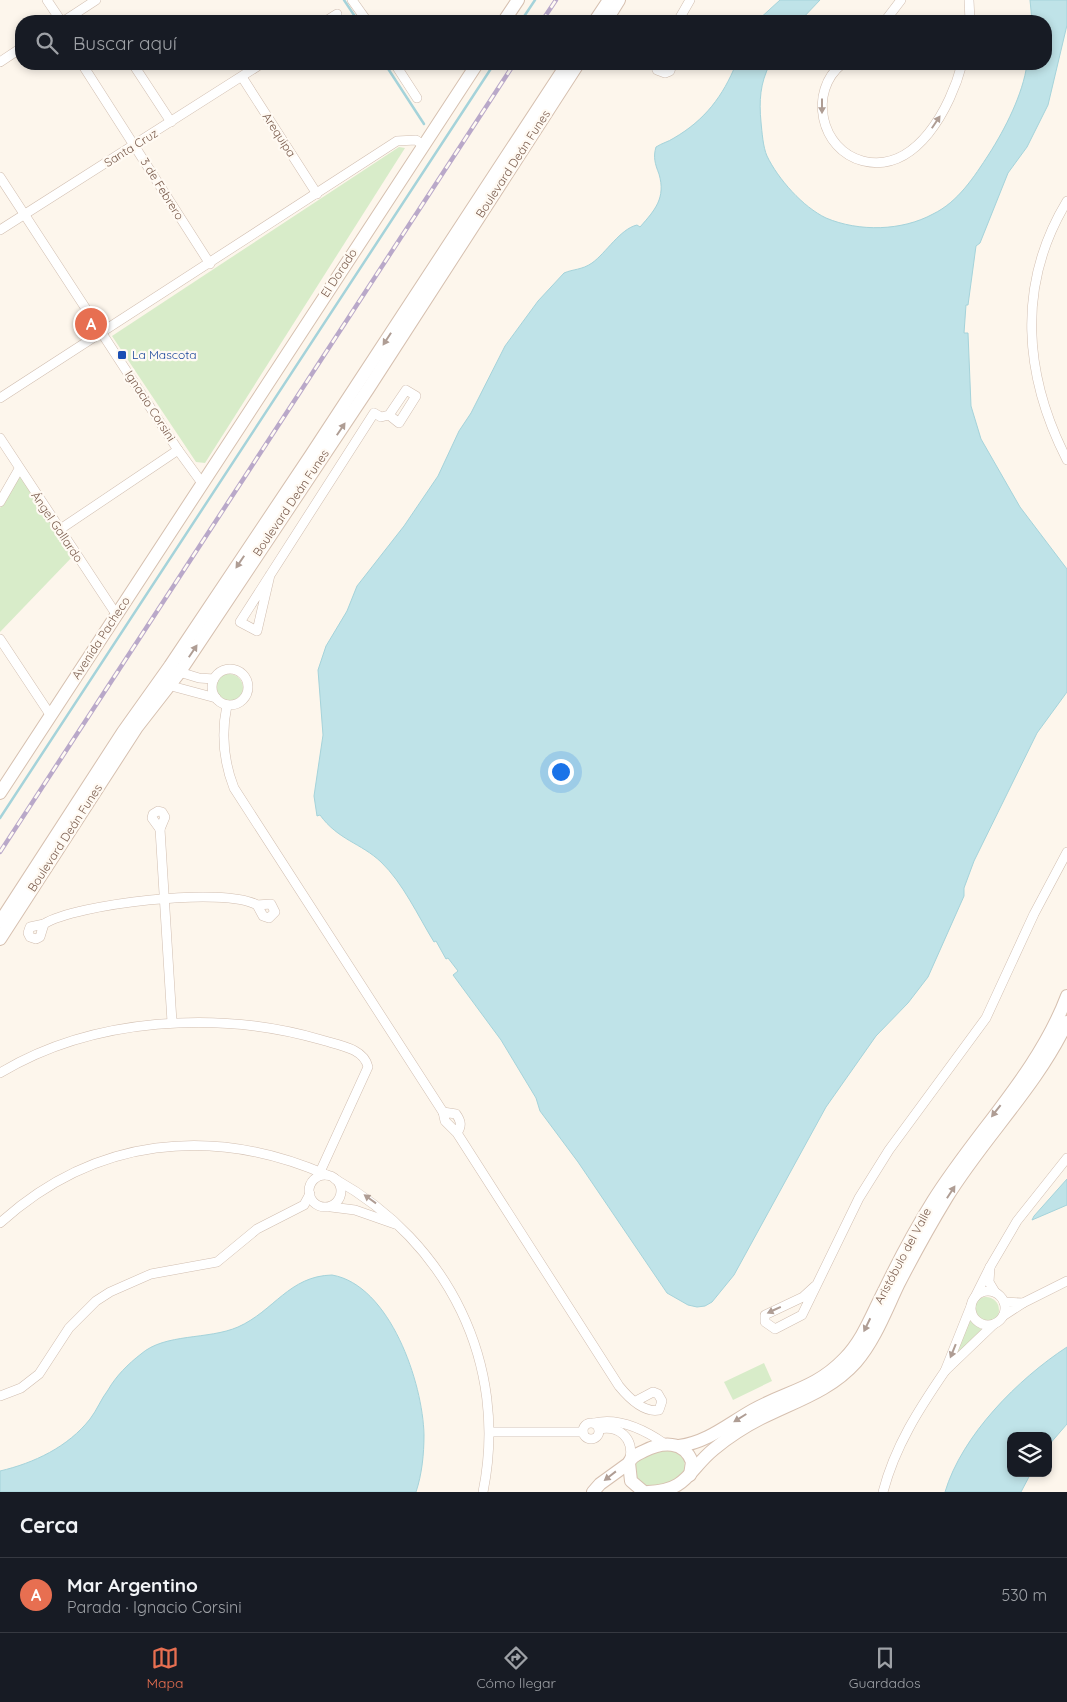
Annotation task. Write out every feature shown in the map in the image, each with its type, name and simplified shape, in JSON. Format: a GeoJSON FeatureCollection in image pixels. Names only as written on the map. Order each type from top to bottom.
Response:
{"type":"FeatureCollection","features":[{"type":"Feature","properties":{"kind":"street"},"geometry":{"type":"LineString","coordinates":[[47,0],[58,15]]}},
{"type":"Feature","properties":{"kind":"street"},"geometry":{"type":"LineString","coordinates":[[72,15],[96,0]]}},
{"type":"Feature","properties":{"kind":"street"},"geometry":{"type":"LineString","coordinates":[[353,0],[363,15]]}},
{"type":"Feature","properties":{"kind":"street"},"geometry":{"type":"LineString","coordinates":[[508,15],[518,0]]}},
{"type":"Feature","properties":{"kind":"street"},"geometry":{"type":"LineString","coordinates":[[599,15],[609,0]]}},
{"type":"Feature","properties":{"kind":"street"},"geometry":{"type":"LineString","coordinates":[[610,15],[619,0]]}},
{"type":"Feature","properties":{"kind":"street"},"geometry":{"type":"LineString","coordinates":[[681,15],[690,0]]}},
{"type":"Feature","properties":{"kind":"street"},"geometry":{"type":"LineString","coordinates":[[890,15],[901,0]]}},
{"type":"Feature","properties":{"kind":"street"},"geometry":{"type":"LineString","coordinates":[[970,0],[970,15]]}},
{"type":"Feature","properties":{"kind":"street"},"geometry":{"type":"LineString","coordinates":[[0,62],[15,52]]}},
{"type":"Feature","properties":{"kind":"street","name":"3 de Febrero"},"geometry":{"type":"LineString","coordinates":[[86,70],[210,264]]}},
{"type":"Feature","properties":{"kind":"street"},"geometry":{"type":"LineString","coordinates":[[138,70],[171,122]]}},
{"type":"Feature","properties":{"kind":"street","name":"Santa Cruz"},"geometry":{"type":"LineString","coordinates":[[0,230],[252,70]]}},
{"type":"Feature","properties":{"kind":"street"},"geometry":{"type":"LineString","coordinates":[[399,70],[417,98]]}},
{"type":"Feature","properties":{"kind":"street","name":"El Dorado"},"geometry":{"type":"LineString","coordinates":[[202,483],[473,70]]}},
{"type":"Feature","properties":{"kind":"street","name":"Boulevard Deán Funes"},"geometry":{"type":"LineString","coordinates":[[174,670],[563,70]]}},
{"type":"Feature","properties":{"kind":"street","name":"Boulevard Deán Funes"},"geometry":{"type":"LineString","coordinates":[[0,922],[123,732],[174,670],[359,402],[574,70]]}},
{"type":"Feature","properties":{"kind":"street"},"geometry":{"type":"LineString","coordinates":[[657,70],[665,73],[670,70]]}},
{"type":"Feature","properties":{"kind":"street"},"geometry":{"type":"LineString","coordinates":[[837,70],[829,79],[823,92],[821,108],[823,121],[837,145],[862,161],[876,162],[890,161],[905,155],[917,146],[946,106],[960,70]]}},
{"type":"Feature","properties":{"kind":"street","name":"Arequipa"},"geometry":{"type":"LineString","coordinates":[[242,77],[317,194]]}},
{"type":"Feature","properties":{"kind":"street"},"geometry":{"type":"LineString","coordinates":[[0,398],[210,264],[397,141],[416,140],[424,145]]}},
{"type":"Feature","properties":{"kind":"street","name":"Ignacio Corsini"},"geometry":{"type":"LineString","coordinates":[[0,177],[178,450],[202,483]]}},
{"type":"Feature","properties":{"kind":"street"},"geometry":{"type":"LineString","coordinates":[[1067,202],[1042,256],[1036,281],[1031,329],[1037,384],[1054,435],[1067,460]]}},
{"type":"Feature","properties":{"kind":"street"},"geometry":{"type":"LineString","coordinates":[[1056,224],[1067,219]]}},
{"type":"Feature","properties":{"kind":"street"},"geometry":{"type":"LineString","coordinates":[[359,402],[381,417],[389,415]]}},
{"type":"Feature","properties":{"kind":"street"},"geometry":{"type":"LineString","coordinates":[[270,575],[257,631],[240,622],[270,575],[374,413]]}},
{"type":"Feature","properties":{"kind":"street","name":"Ángel Gallardo"},"geometry":{"type":"LineString","coordinates":[[0,438],[116,614]]}},
{"type":"Feature","properties":{"kind":"street"},"geometry":{"type":"LineString","coordinates":[[59,530],[178,450]]}},
{"type":"Feature","properties":{"kind":"street"},"geometry":{"type":"LineString","coordinates":[[0,502],[19,469]]}},
{"type":"Feature","properties":{"kind":"street","name":"Avenida Pacheco"},"geometry":{"type":"LineString","coordinates":[[0,793],[202,483]]}},
{"type":"Feature","properties":{"kind":"street"},"geometry":{"type":"LineString","coordinates":[[0,638],[51,716]]}},
{"type":"Feature","properties":{"kind":"street"},"geometry":{"type":"LineString","coordinates":[[165,682],[216,698],[227,705],[233,705],[244,699],[247,694],[248,682],[241,672],[229,668],[222,670],[214,679],[212,689],[216,698]]}},
{"type":"Feature","properties":{"kind":"street"},"geometry":{"type":"LineString","coordinates":[[174,670],[199,678],[214,679]]}},
{"type":"Feature","properties":{"kind":"street","name":"Boulevard Deán Funes"},"geometry":{"type":"LineString","coordinates":[[0,939],[165,682]]}},
{"type":"Feature","properties":{"kind":"street"},"geometry":{"type":"LineString","coordinates":[[227,705],[224,721],[224,756],[234,788],[443,1112],[445,1121],[457,1134],[620,1386],[636,1401]]}},
{"type":"Feature","properties":{"kind":"street"},"geometry":{"type":"LineString","coordinates":[[160,829],[172,1022]]}},
{"type":"Feature","properties":{"kind":"street"},"geometry":{"type":"LineString","coordinates":[[815,1286],[792,1303],[768,1312],[765,1315],[765,1322],[775,1329],[802,1315],[859,1198],[889,1150],[986,1018],[1034,914],[1067,852]]}},
{"type":"Feature","properties":{"kind":"street"},"geometry":{"type":"LineString","coordinates":[[44,924],[75,913],[164,899],[236,899],[257,905]]}},
{"type":"Feature","properties":{"kind":"street","name":"Aristóbulo del Valle"},"geometry":{"type":"LineString","coordinates":[[679,1446],[708,1438],[754,1409],[807,1387],[830,1373],[847,1357],[865,1330],[897,1265],[932,1201],[1031,1065],[1053,1028],[1067,996]]}},
{"type":"Feature","properties":{"kind":"street"},"geometry":{"type":"LineString","coordinates":[[0,1073],[64,1044],[132,1027],[172,1022],[211,1021],[274,1028],[342,1046],[365,1057],[368,1067],[328,1175]]}},
{"type":"Feature","properties":{"kind":"street","name":"Aristóbulo del Valle"},"geometry":{"type":"LineString","coordinates":[[685,1483],[712,1450],[766,1416],[816,1393],[849,1369],[861,1356],[921,1241],[948,1196],[1036,1076],[1067,1022]]}},
{"type":"Feature","properties":{"kind":"street"},"geometry":{"type":"LineString","coordinates":[[443,1112],[456,1114],[460,1119],[460,1129],[457,1134]]}},
{"type":"Feature","properties":{"kind":"street"},"geometry":{"type":"LineString","coordinates":[[0,1223],[31,1198],[58,1181],[86,1167],[132,1152],[178,1146],[226,1146],[270,1154],[328,1175],[370,1199],[400,1226],[434,1263],[460,1308],[469,1327],[483,1374],[490,1432],[483,1492]]}},
{"type":"Feature","properties":{"kind":"street"},"geometry":{"type":"LineString","coordinates":[[945,1371],[972,1302],[990,1268],[1017,1221],[1067,1158]]}},
{"type":"Feature","properties":{"kind":"street"},"geometry":{"type":"LineString","coordinates":[[300,1164],[309,1177],[310,1190],[314,1202],[326,1207],[338,1201],[342,1192],[328,1175]]}},
{"type":"Feature","properties":{"kind":"street"},"geometry":{"type":"LineString","coordinates":[[0,1396],[21,1388],[34,1378],[69,1328],[96,1302],[110,1292],[151,1274],[217,1262],[257,1229],[304,1205],[317,1178],[328,1175]]}},
{"type":"Feature","properties":{"kind":"street"},"geometry":{"type":"LineString","coordinates":[[296,1210],[326,1207],[355,1210],[400,1226]]}},
{"type":"Feature","properties":{"kind":"street"},"geometry":{"type":"LineString","coordinates":[[990,1268],[990,1282],[995,1292],[1004,1302],[1023,1303]]}},
{"type":"Feature","properties":{"kind":"street"},"geometry":{"type":"LineString","coordinates":[[883,1492],[890,1468],[908,1426],[945,1371],[1003,1316],[1023,1303],[1067,1280]]}},
{"type":"Feature","properties":{"kind":"street"},"geometry":{"type":"LineString","coordinates":[[972,1302],[985,1291],[995,1292]]}},
{"type":"Feature","properties":{"kind":"street"},"geometry":{"type":"LineString","coordinates":[[972,1302],[974,1317],[978,1322],[988,1325],[994,1324]]}},
{"type":"Feature","properties":{"kind":"street"},"geometry":{"type":"LineString","coordinates":[[1003,1316],[1004,1302]]}},
{"type":"Feature","properties":{"kind":"street"},"geometry":{"type":"LineString","coordinates":[[583,1432],[586,1424],[617,1430],[626,1436],[631,1447],[631,1481],[641,1492],[667,1489],[685,1483],[692,1462],[690,1455],[679,1446],[665,1444],[633,1427],[613,1421],[597,1426]]}},
{"type":"Feature","properties":{"kind":"street"},"geometry":{"type":"LineString","coordinates":[[583,1432],[587,1438],[597,1437],[597,1426]]}},
{"type":"Feature","properties":{"kind":"street"},"geometry":{"type":"LineString","coordinates":[[626,1436],[633,1427]]}},
{"type":"Feature","properties":{"kind":"street"},"geometry":{"type":"LineString","coordinates":[[490,1432],[583,1432]]}},
{"type":"Feature","properties":{"kind":"street"},"geometry":{"type":"LineString","coordinates":[[593,1492],[630,1460],[650,1448],[665,1444]]}},
{"type":"Feature","properties":{"kind":"green space"},"geometry":{"type":"Polygon","coordinates":[[[399,147],[405,148],[205,463],[196,462],[112,336],[399,147]]]}},
{"type":"Feature","properties":{"kind":"green space"},"geometry":{"type":"Polygon","coordinates":[[[20,476],[74,555],[0,632],[0,508],[20,476]]]}},
{"type":"Feature","properties":{"kind":"green space"},"geometry":{"type":"Polygon","coordinates":[[[229,674],[239,678],[243,688],[239,698],[229,702],[219,698],[215,688],[219,678],[229,674]]]}},
{"type":"Feature","properties":{"kind":"green space"},"geometry":{"type":"Polygon","coordinates":[[[986,1297],[995,1301],[999,1310],[995,1319],[986,1323],[977,1319],[973,1310],[977,1301],[986,1297]]]}},
{"type":"Feature","properties":{"kind":"green space"},"geometry":{"type":"Polygon","coordinates":[[[970,1319],[983,1331],[954,1358],[970,1319]]]}},
{"type":"Feature","properties":{"kind":"green space"},"geometry":{"type":"Polygon","coordinates":[[[764,1363],[772,1381],[733,1400],[724,1382],[764,1363]]]}},
{"type":"Feature","properties":{"kind":"green space"},"geometry":{"type":"Polygon","coordinates":[[[668,1449],[682,1455],[684,1459],[685,1468],[679,1480],[649,1489],[638,1484],[634,1464],[637,1459],[668,1449]]]}},
{"type":"Feature","properties":{"kind":"water"},"geometry":{"type":"Polygon","coordinates":[[[780,0],[820,0],[806,15],[764,15],[780,0]]]}},
{"type":"Feature","properties":{"kind":"water"},"geometry":{"type":"Polygon","coordinates":[[[1030,0],[1067,0],[1067,25],[1048,105],[1027,147],[1008,173],[980,243],[976,246],[968,305],[966,305],[964,333],[968,333],[971,406],[981,439],[1020,507],[1067,569],[1067,692],[1037,733],[974,861],[964,888],[964,896],[928,977],[908,1003],[876,1036],[826,1107],[734,1275],[712,1302],[705,1306],[697,1307],[688,1305],[667,1293],[578,1162],[540,1111],[536,1098],[501,1040],[453,975],[458,971],[448,958],[446,959],[436,941],[434,942],[410,900],[389,870],[366,850],[334,830],[320,815],[317,816],[314,796],[323,735],[318,670],[326,646],[347,611],[357,586],[404,526],[438,476],[459,431],[471,413],[505,346],[538,301],[564,273],[592,263],[625,231],[637,225],[640,227],[650,215],[658,203],[661,190],[661,182],[655,160],[656,147],[685,131],[704,115],[719,97],[734,70],[767,70],[762,85],[760,99],[763,139],[767,156],[784,183],[800,200],[826,218],[852,226],[880,228],[908,224],[921,220],[942,209],[965,188],[1001,134],[1022,87],[1026,70],[1052,70],[1052,15],[1031,15],[1030,0]]]}},
{"type":"Feature","properties":{"kind":"water"},"geometry":{"type":"Polygon","coordinates":[[[1067,1179],[1067,1205],[1032,1220],[1034,1216],[1067,1179]]]}},
{"type":"Feature","properties":{"kind":"water"},"geometry":{"type":"Polygon","coordinates":[[[332,1275],[353,1283],[371,1297],[386,1316],[410,1364],[422,1414],[424,1435],[422,1464],[416,1492],[0,1492],[0,1471],[38,1458],[61,1446],[71,1438],[90,1419],[119,1375],[131,1362],[151,1347],[174,1340],[214,1334],[238,1327],[251,1320],[282,1295],[304,1281],[332,1275]]]}},
{"type":"Feature","properties":{"kind":"water"},"geometry":{"type":"Polygon","coordinates":[[[1067,1347],[1067,1424],[1052,1441],[1052,1432],[1007,1432],[1007,1477],[1029,1477],[1021,1492],[945,1492],[964,1450],[978,1430],[1011,1392],[1048,1360],[1067,1347]]]}},
{"type":"Feature","properties":{"kind":"waterway"},"geometry":{"type":"LineString","coordinates":[[344,0],[354,15]]}},
{"type":"Feature","properties":{"kind":"waterway"},"geometry":{"type":"LineString","coordinates":[[525,15],[535,0]]}},
{"type":"Feature","properties":{"kind":"waterway"},"geometry":{"type":"LineString","coordinates":[[389,70],[424,124]]}},
{"type":"Feature","properties":{"kind":"waterway"},"geometry":{"type":"LineString","coordinates":[[0,818],[490,70]]}},
{"type":"Feature","properties":{"kind":"railway"},"geometry":{"type":"LineString","coordinates":[[546,15],[556,0]]}},
{"type":"Feature","properties":{"kind":"railway"},"geometry":{"type":"LineString","coordinates":[[0,852],[510,70]]}},
{"type":"Feature","properties":{"kind":"place","name":"Mar Argentino"},"geometry":{"type":"Point","coordinates":[91,324]}},
{"type":"Feature","properties":{"kind":"place","name":"La Mascota"},"geometry":{"type":"Point","coordinates":[122,355]}}]}
